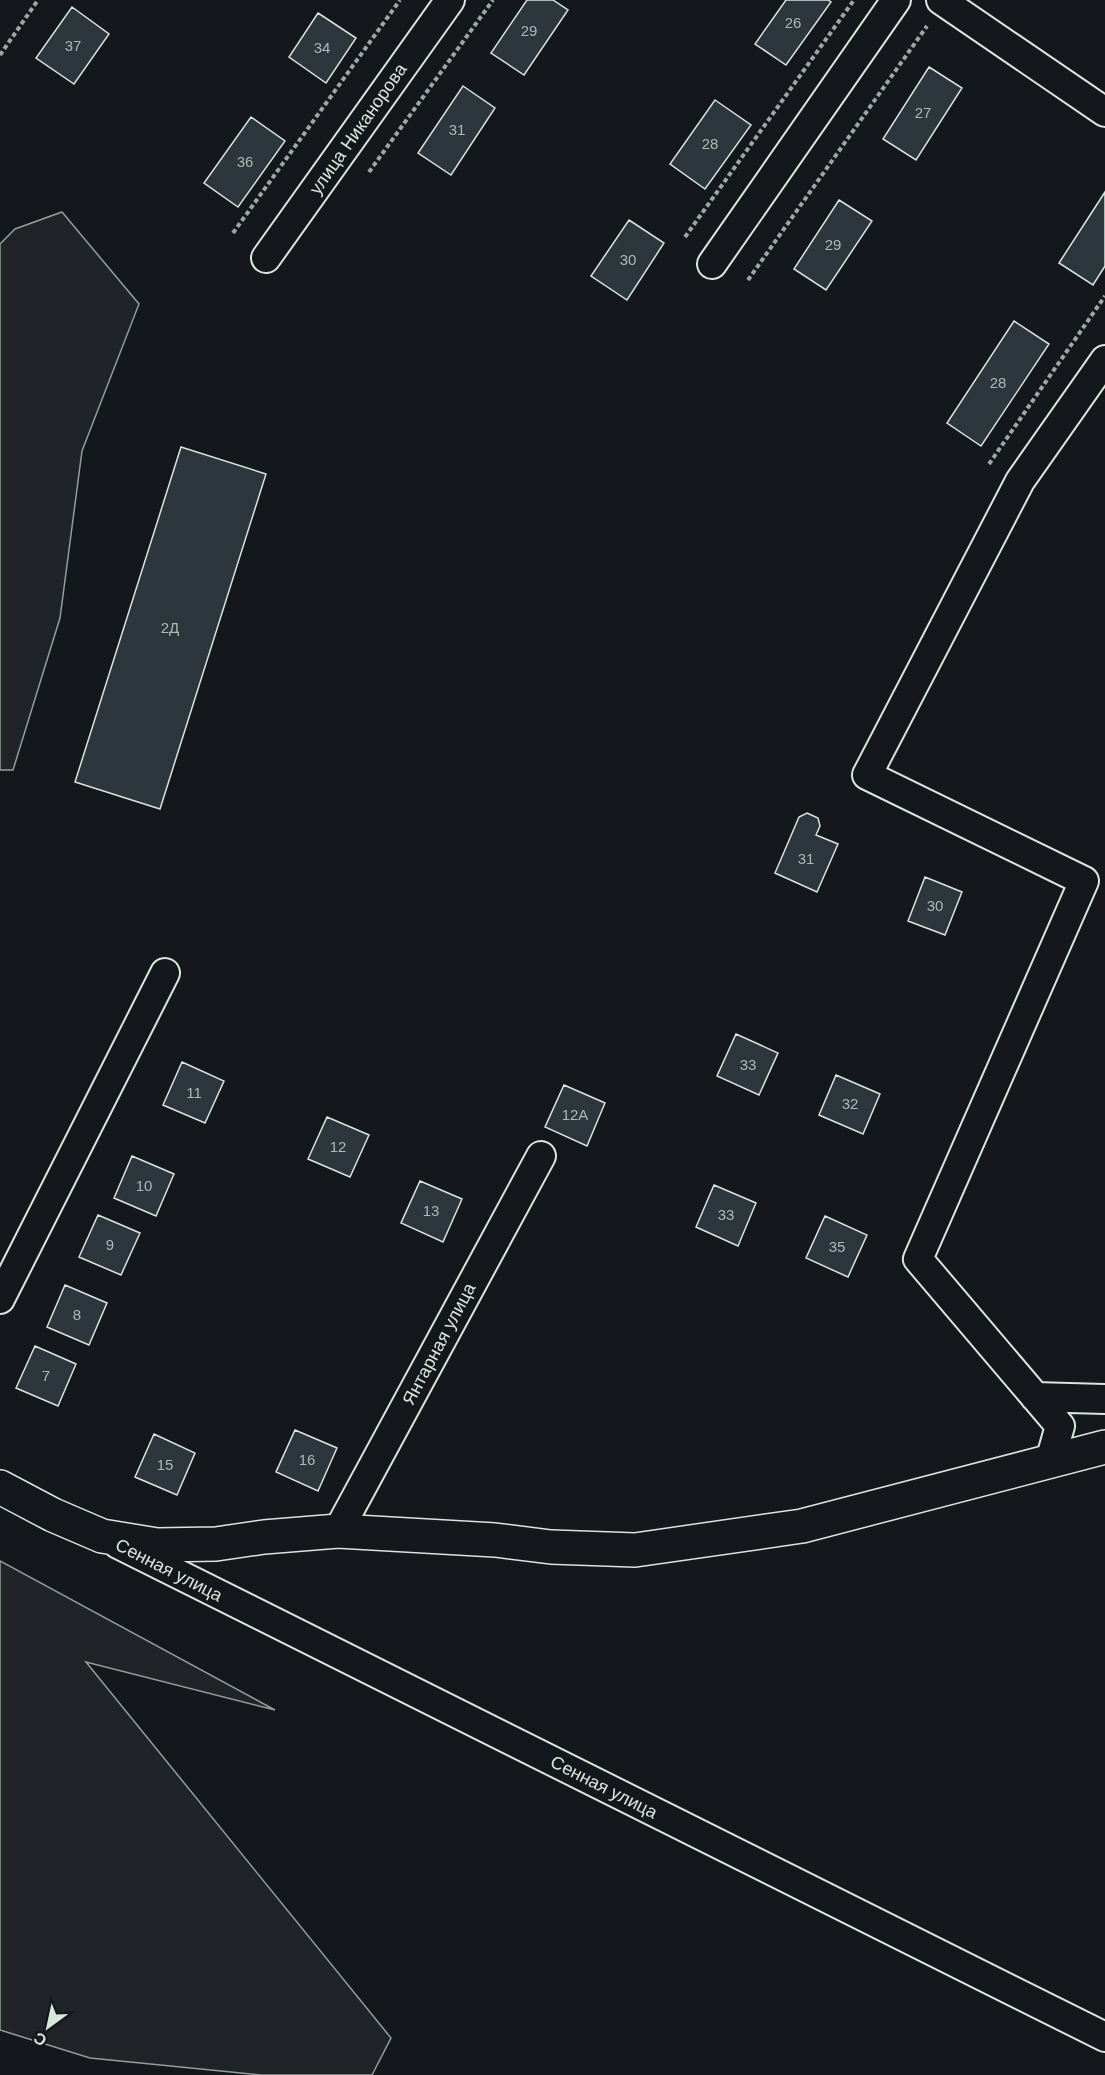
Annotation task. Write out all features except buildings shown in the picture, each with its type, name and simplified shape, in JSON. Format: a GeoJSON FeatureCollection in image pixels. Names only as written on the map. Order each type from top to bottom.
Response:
{"type":"FeatureCollection","features":[{"type":"Feature","properties":{"kind":"street","name":"улица Никанорова"},"geometry":{"type":"LineString","coordinates":[[266,258],[450,0]]}},
{"type":"Feature","properties":{"kind":"street"},"geometry":{"type":"LineString","coordinates":[[712,264],[896,0]]}},
{"type":"Feature","properties":{"kind":"street"},"geometry":{"type":"LineString","coordinates":[[943,1],[1105,112]]}},
{"type":"Feature","properties":{"kind":"street"},"geometry":{"type":"LineString","coordinates":[[1050,1461],[1060,1426],[918,1259],[1084,881],[867,775],[1020,481],[1105,360]]}},
{"type":"Feature","properties":{"kind":"street"},"geometry":{"type":"LineString","coordinates":[[0,1299],[165,973]]}},
{"type":"Feature","properties":{"kind":"street","name":"Янтарная улица"},"geometry":{"type":"LineString","coordinates":[[338,1531],[541,1156]]}},
{"type":"Feature","properties":{"kind":"street"},"geometry":{"type":"LineString","coordinates":[[1035,1397],[1105,1399]]}},
{"type":"Feature","properties":{"kind":"street"},"geometry":{"type":"LineString","coordinates":[[0,1487],[53,1515],[102,1536],[157,1545],[216,1544],[264,1537],[338,1531],[495,1540],[550,1547],[635,1550],[802,1526],[1105,1447]]}},
{"type":"Feature","properties":{"kind":"street","name":"Сенная улица"},"geometry":{"type":"LineString","coordinates":[[102,1536],[1105,2037]]}},
{"type":"Feature","properties":{"kind":"path"},"geometry":{"type":"LineString","coordinates":[[0,55],[38,0]]}},
{"type":"Feature","properties":{"kind":"path"},"geometry":{"type":"LineString","coordinates":[[233,233],[400,0]]}},
{"type":"Feature","properties":{"kind":"path"},"geometry":{"type":"LineString","coordinates":[[368,173],[493,0]]}},
{"type":"Feature","properties":{"kind":"path"},"geometry":{"type":"LineString","coordinates":[[685,237],[854,0]]}},
{"type":"Feature","properties":{"kind":"path"},"geometry":{"type":"LineString","coordinates":[[748,280],[943,1]]}},
{"type":"Feature","properties":{"kind":"path"},"geometry":{"type":"LineString","coordinates":[[988,464],[1105,296]]}},
{"type":"Feature","properties":{"kind":"shaded area"},"geometry":{"type":"Polygon","coordinates":[[[62,212],[139,304],[82,451],[60,618],[13,770],[0,770],[0,244],[15,229],[62,212]]]}},
{"type":"Feature","properties":{"kind":"shaded area"},"geometry":{"type":"Polygon","coordinates":[[[0,1561],[275,1710],[86,1662],[391,2038],[372,2075],[261,2075],[90,2058],[0,2030],[0,1561]]]}}]}
